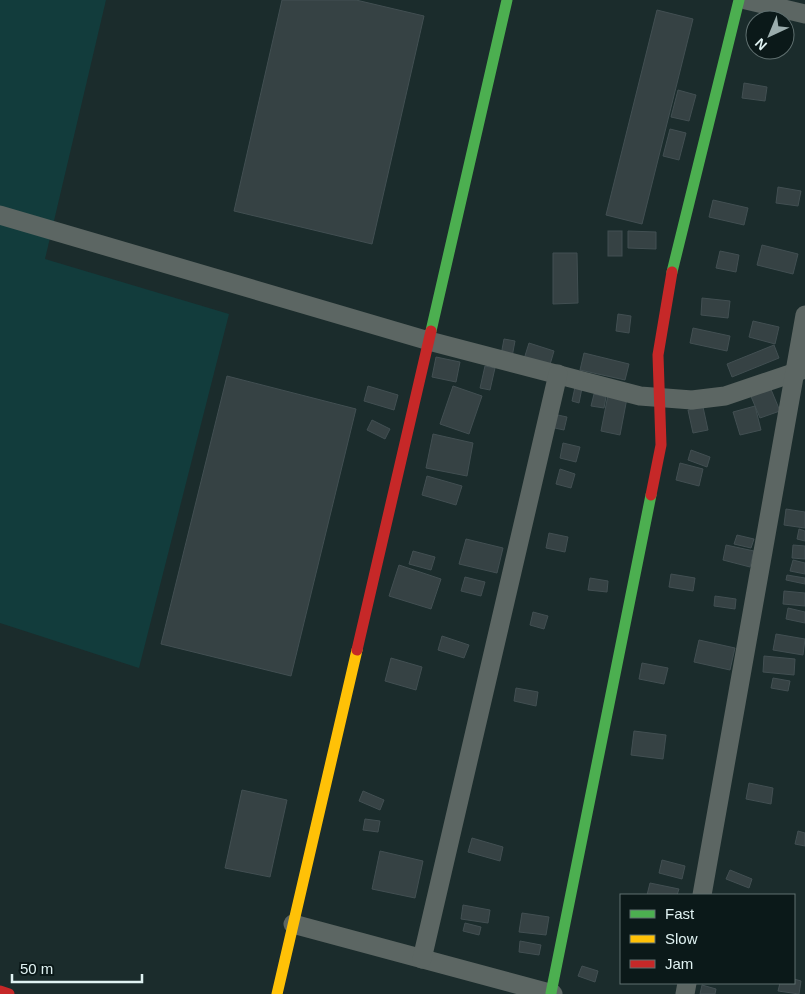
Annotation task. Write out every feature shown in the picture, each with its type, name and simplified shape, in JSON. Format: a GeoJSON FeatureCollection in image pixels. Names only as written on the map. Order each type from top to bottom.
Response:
{"type":"FeatureCollection","features":[{"type":"Feature","properties":{"kind":"street"},"geometry":{"type":"LineString","coordinates":[[277,994],[508,0]]}},
{"type":"Feature","properties":{"kind":"street"},"geometry":{"type":"LineString","coordinates":[[293,924],[552,994],[661,445],[658,356],[669,282],[739,0]]}},
{"type":"Feature","properties":{"kind":"street"},"geometry":{"type":"LineString","coordinates":[[746,0],[805,14]]}},
{"type":"Feature","properties":{"kind":"street"},"geometry":{"type":"LineString","coordinates":[[0,215],[429,341],[660,399],[692,400],[725,396],[799,371]]}},
{"type":"Feature","properties":{"kind":"street"},"geometry":{"type":"LineString","coordinates":[[702,894],[799,371],[805,315]]}},
{"type":"Feature","properties":{"kind":"street"},"geometry":{"type":"LineString","coordinates":[[422,959],[558,374]]}},
{"type":"Feature","properties":{"kind":"street"},"geometry":{"type":"LineString","coordinates":[[0,991],[9,994]]}},
{"type":"Feature","properties":{"kind":"shaded area"},"geometry":{"type":"Polygon","coordinates":[[[0,0],[106,0],[45,259],[229,314],[139,668],[0,623],[0,0]]]}},
{"type":"Feature","properties":{"kind":"building"},"geometry":{"type":"Polygon","coordinates":[[[282,0],[356,0],[424,16],[372,244],[234,211],[282,0]]]}},
{"type":"Feature","properties":{"kind":"building"},"geometry":{"type":"Polygon","coordinates":[[[657,10],[693,19],[642,224],[606,215],[657,10]]]}},
{"type":"Feature","properties":{"kind":"building"},"geometry":{"type":"Polygon","coordinates":[[[744,83],[767,87],[765,101],[742,98],[744,83]]]}},
{"type":"Feature","properties":{"kind":"building"},"geometry":{"type":"Polygon","coordinates":[[[678,90],[696,95],[689,121],[671,117],[678,90]]]}},
{"type":"Feature","properties":{"kind":"building"},"geometry":{"type":"Polygon","coordinates":[[[670,129],[686,133],[679,160],[663,156],[670,129]]]}},
{"type":"Feature","properties":{"kind":"building"},"geometry":{"type":"Polygon","coordinates":[[[778,187],[801,191],[798,206],[776,203],[778,187]]]}},
{"type":"Feature","properties":{"kind":"building"},"geometry":{"type":"Polygon","coordinates":[[[713,200],[748,208],[744,225],[709,217],[713,200]]]}},
{"type":"Feature","properties":{"kind":"building"},"geometry":{"type":"Polygon","coordinates":[[[608,231],[622,231],[622,256],[608,256],[608,231]]]}},
{"type":"Feature","properties":{"kind":"building"},"geometry":{"type":"Polygon","coordinates":[[[628,231],[656,232],[656,249],[628,248],[628,231]]]}},
{"type":"Feature","properties":{"kind":"building"},"geometry":{"type":"Polygon","coordinates":[[[762,245],[798,254],[793,274],[757,265],[762,245]]]}},
{"type":"Feature","properties":{"kind":"building"},"geometry":{"type":"Polygon","coordinates":[[[720,251],[739,255],[736,272],[716,268],[720,251]]]}},
{"type":"Feature","properties":{"kind":"building"},"geometry":{"type":"Polygon","coordinates":[[[553,253],[577,253],[578,303],[553,304],[553,253]]]}},
{"type":"Feature","properties":{"kind":"building"},"geometry":{"type":"Polygon","coordinates":[[[702,298],[730,301],[728,318],[701,315],[702,298]]]}},
{"type":"Feature","properties":{"kind":"building"},"geometry":{"type":"Polygon","coordinates":[[[618,314],[631,316],[629,333],[616,331],[618,314]]]}},
{"type":"Feature","properties":{"kind":"building"},"geometry":{"type":"Polygon","coordinates":[[[753,321],[779,327],[775,344],[749,337],[753,321]]]}},
{"type":"Feature","properties":{"kind":"building"},"geometry":{"type":"Polygon","coordinates":[[[693,328],[730,336],[727,351],[690,343],[693,328]]]}},
{"type":"Feature","properties":{"kind":"building"},"geometry":{"type":"Polygon","coordinates":[[[504,339],[515,341],[512,357],[501,355],[504,339]]]}},
{"type":"Feature","properties":{"kind":"building"},"geometry":{"type":"Polygon","coordinates":[[[529,343],[554,351],[549,368],[524,359],[529,343]]]}},
{"type":"Feature","properties":{"kind":"building"},"geometry":{"type":"Polygon","coordinates":[[[774,345],[779,358],[732,377],[727,364],[774,345]]]}},
{"type":"Feature","properties":{"kind":"building"},"geometry":{"type":"Polygon","coordinates":[[[584,353],[629,364],[625,380],[580,370],[584,353]]]}},
{"type":"Feature","properties":{"kind":"building"},"geometry":{"type":"Polygon","coordinates":[[[436,357],[460,362],[456,382],[432,377],[436,357]]]}},
{"type":"Feature","properties":{"kind":"building"},"geometry":{"type":"Polygon","coordinates":[[[485,366],[495,368],[490,390],[480,388],[485,366]]]}},
{"type":"Feature","properties":{"kind":"building"},"geometry":{"type":"Polygon","coordinates":[[[227,376],[356,409],[291,676],[161,644],[227,376]]]}},
{"type":"Feature","properties":{"kind":"building"},"geometry":{"type":"Polygon","coordinates":[[[368,386],[398,395],[394,410],[364,401],[368,386]]]}},
{"type":"Feature","properties":{"kind":"building"},"geometry":{"type":"Polygon","coordinates":[[[453,386],[482,396],[469,434],[440,424],[453,386]]]}},
{"type":"Feature","properties":{"kind":"building"},"geometry":{"type":"Polygon","coordinates":[[[575,387],[582,388],[579,403],[572,401],[575,387]]]}},
{"type":"Feature","properties":{"kind":"building"},"geometry":{"type":"Polygon","coordinates":[[[770,387],[780,411],[760,418],[750,394],[770,387]]]}},
{"type":"Feature","properties":{"kind":"building"},"geometry":{"type":"Polygon","coordinates":[[[594,394],[606,397],[604,408],[591,406],[594,394]]]}},
{"type":"Feature","properties":{"kind":"building"},"geometry":{"type":"Polygon","coordinates":[[[608,395],[627,398],[620,435],[601,431],[608,395]]]}},
{"type":"Feature","properties":{"kind":"building"},"geometry":{"type":"Polygon","coordinates":[[[755,406],[761,430],[740,435],[733,412],[755,406]]]}},
{"type":"Feature","properties":{"kind":"building"},"geometry":{"type":"Polygon","coordinates":[[[703,407],[708,430],[693,433],[688,410],[703,407]]]}},
{"type":"Feature","properties":{"kind":"building"},"geometry":{"type":"Polygon","coordinates":[[[553,414],[567,417],[564,430],[550,427],[553,414]]]}},
{"type":"Feature","properties":{"kind":"building"},"geometry":{"type":"Polygon","coordinates":[[[372,420],[390,429],[385,439],[367,430],[372,420]]]}},
{"type":"Feature","properties":{"kind":"building"},"geometry":{"type":"Polygon","coordinates":[[[433,434],[473,443],[467,476],[426,468],[433,434]]]}},
{"type":"Feature","properties":{"kind":"building"},"geometry":{"type":"Polygon","coordinates":[[[563,443],[580,447],[576,462],[560,458],[563,443]]]}},
{"type":"Feature","properties":{"kind":"building"},"geometry":{"type":"Polygon","coordinates":[[[691,450],[710,457],[707,467],[688,460],[691,450]]]}},
{"type":"Feature","properties":{"kind":"building"},"geometry":{"type":"Polygon","coordinates":[[[680,463],[703,469],[699,486],[676,480],[680,463]]]}},
{"type":"Feature","properties":{"kind":"building"},"geometry":{"type":"Polygon","coordinates":[[[560,469],[575,474],[571,488],[556,484],[560,469]]]}},
{"type":"Feature","properties":{"kind":"building"},"geometry":{"type":"Polygon","coordinates":[[[427,476],[462,486],[456,505],[422,495],[427,476]]]}},
{"type":"Feature","properties":{"kind":"building"},"geometry":{"type":"Polygon","coordinates":[[[786,509],[805,512],[805,528],[784,525],[786,509]]]}},
{"type":"Feature","properties":{"kind":"building"},"geometry":{"type":"Polygon","coordinates":[[[799,529],[805,531],[805,541],[797,539],[799,529]]]}},
{"type":"Feature","properties":{"kind":"building"},"geometry":{"type":"Polygon","coordinates":[[[549,533],[568,537],[565,552],[546,548],[549,533]]]}},
{"type":"Feature","properties":{"kind":"building"},"geometry":{"type":"Polygon","coordinates":[[[737,535],[754,539],[751,548],[734,544],[737,535]]]}},
{"type":"Feature","properties":{"kind":"building"},"geometry":{"type":"Polygon","coordinates":[[[466,539],[503,548],[497,573],[459,564],[466,539]]]}},
{"type":"Feature","properties":{"kind":"building"},"geometry":{"type":"Polygon","coordinates":[[[726,545],[754,551],[750,567],[723,560],[726,545]]]}},
{"type":"Feature","properties":{"kind":"building"},"geometry":{"type":"Polygon","coordinates":[[[793,545],[805,546],[805,559],[792,558],[793,545]]]}},
{"type":"Feature","properties":{"kind":"building"},"geometry":{"type":"Polygon","coordinates":[[[413,551],[435,557],[431,570],[409,564],[413,551]]]}},
{"type":"Feature","properties":{"kind":"building"},"geometry":{"type":"Polygon","coordinates":[[[793,560],[805,563],[805,574],[790,571],[793,560]]]}},
{"type":"Feature","properties":{"kind":"building"},"geometry":{"type":"Polygon","coordinates":[[[399,565],[441,579],[431,609],[389,596],[399,565]]]}},
{"type":"Feature","properties":{"kind":"building"},"geometry":{"type":"Polygon","coordinates":[[[671,574],[695,578],[693,591],[669,587],[671,574]]]}},
{"type":"Feature","properties":{"kind":"building"},"geometry":{"type":"Polygon","coordinates":[[[787,575],[805,578],[805,584],[786,580],[787,575]]]}},
{"type":"Feature","properties":{"kind":"building"},"geometry":{"type":"Polygon","coordinates":[[[465,577],[485,582],[481,596],[461,591],[465,577]]]}},
{"type":"Feature","properties":{"kind":"building"},"geometry":{"type":"Polygon","coordinates":[[[590,578],[608,581],[607,592],[588,590],[590,578]]]}},
{"type":"Feature","properties":{"kind":"building"},"geometry":{"type":"Polygon","coordinates":[[[784,591],[805,593],[805,606],[783,604],[784,591]]]}},
{"type":"Feature","properties":{"kind":"building"},"geometry":{"type":"Polygon","coordinates":[[[715,596],[736,599],[735,609],[714,606],[715,596]]]}},
{"type":"Feature","properties":{"kind":"building"},"geometry":{"type":"Polygon","coordinates":[[[788,608],[805,612],[805,623],[786,619],[788,608]]]}},
{"type":"Feature","properties":{"kind":"building"},"geometry":{"type":"Polygon","coordinates":[[[533,612],[548,616],[544,629],[530,625],[533,612]]]}},
{"type":"Feature","properties":{"kind":"building"},"geometry":{"type":"Polygon","coordinates":[[[776,634],[805,639],[803,655],[773,650],[776,634]]]}},
{"type":"Feature","properties":{"kind":"building"},"geometry":{"type":"Polygon","coordinates":[[[442,636],[469,645],[464,658],[438,650],[442,636]]]}},
{"type":"Feature","properties":{"kind":"building"},"geometry":{"type":"Polygon","coordinates":[[[699,640],[735,648],[730,670],[694,662],[699,640]]]}},
{"type":"Feature","properties":{"kind":"building"},"geometry":{"type":"Polygon","coordinates":[[[764,656],[795,659],[794,675],[763,672],[764,656]]]}},
{"type":"Feature","properties":{"kind":"building"},"geometry":{"type":"Polygon","coordinates":[[[391,658],[422,667],[416,690],[385,681],[391,658]]]}},
{"type":"Feature","properties":{"kind":"building"},"geometry":{"type":"Polygon","coordinates":[[[642,663],[668,668],[664,684],[639,679],[642,663]]]}},
{"type":"Feature","properties":{"kind":"building"},"geometry":{"type":"Polygon","coordinates":[[[773,678],[790,681],[788,691],[771,688],[773,678]]]}},
{"type":"Feature","properties":{"kind":"building"},"geometry":{"type":"Polygon","coordinates":[[[516,688],[538,692],[536,706],[514,701],[516,688]]]}},
{"type":"Feature","properties":{"kind":"building"},"geometry":{"type":"Polygon","coordinates":[[[634,731],[666,735],[663,759],[631,755],[634,731]]]}},
{"type":"Feature","properties":{"kind":"building"},"geometry":{"type":"Polygon","coordinates":[[[749,783],[773,788],[771,804],[746,799],[749,783]]]}},
{"type":"Feature","properties":{"kind":"building"},"geometry":{"type":"Polygon","coordinates":[[[242,790],[287,800],[270,877],[225,868],[242,790]]]}},
{"type":"Feature","properties":{"kind":"building"},"geometry":{"type":"Polygon","coordinates":[[[363,791],[384,800],[380,810],[359,801],[363,791]]]}},
{"type":"Feature","properties":{"kind":"building"},"geometry":{"type":"Polygon","coordinates":[[[365,819],[380,821],[378,832],[363,830],[365,819]]]}},
{"type":"Feature","properties":{"kind":"building"},"geometry":{"type":"Polygon","coordinates":[[[798,831],[805,833],[805,846],[795,844],[798,831]]]}},
{"type":"Feature","properties":{"kind":"building"},"geometry":{"type":"Polygon","coordinates":[[[472,838],[503,847],[500,861],[468,852],[472,838]]]}},
{"type":"Feature","properties":{"kind":"building"},"geometry":{"type":"Polygon","coordinates":[[[380,851],[423,861],[415,898],[372,889],[380,851]]]}},
{"type":"Feature","properties":{"kind":"building"},"geometry":{"type":"Polygon","coordinates":[[[662,860],[685,866],[682,879],[659,873],[662,860]]]}},
{"type":"Feature","properties":{"kind":"building"},"geometry":{"type":"Polygon","coordinates":[[[730,870],[752,879],[749,888],[726,879],[730,870]]]}},
{"type":"Feature","properties":{"kind":"building"},"geometry":{"type":"Polygon","coordinates":[[[650,883],[679,889],[677,894],[647,894],[650,883]]]}},
{"type":"Feature","properties":{"kind":"building"},"geometry":{"type":"Polygon","coordinates":[[[463,905],[490,910],[488,923],[461,919],[463,905]]]}},
{"type":"Feature","properties":{"kind":"building"},"geometry":{"type":"Polygon","coordinates":[[[522,913],[549,917],[546,935],[519,932],[522,913]]]}},
{"type":"Feature","properties":{"kind":"building"},"geometry":{"type":"Polygon","coordinates":[[[465,923],[481,927],[479,935],[463,931],[465,923]]]}},
{"type":"Feature","properties":{"kind":"building"},"geometry":{"type":"Polygon","coordinates":[[[520,941],[541,945],[539,955],[519,952],[520,941]]]}},
{"type":"Feature","properties":{"kind":"building"},"geometry":{"type":"Polygon","coordinates":[[[582,966],[598,971],[595,982],[578,976],[582,966]]]}},
{"type":"Feature","properties":{"kind":"building"},"geometry":{"type":"Polygon","coordinates":[[[795,979],[801,981],[799,994],[778,991],[780,984],[795,984],[795,979]]]}},
{"type":"Feature","properties":{"kind":"building"},"geometry":{"type":"Polygon","coordinates":[[[702,985],[716,989],[715,994],[700,994],[702,985]]]}},
{"type":"Feature","properties":{"kind":"traffic: fast"},"geometry":{"type":"LineString","coordinates":[[431,331],[507,0]]}},
{"type":"Feature","properties":{"kind":"traffic: fast"},"geometry":{"type":"LineString","coordinates":[[672,272],[739,0]]}},
{"type":"Feature","properties":{"kind":"traffic: fast"},"geometry":{"type":"LineString","coordinates":[[551,993],[651,495]]}},
{"type":"Feature","properties":{"kind":"traffic: slow"},"geometry":{"type":"LineString","coordinates":[[277,994],[357,650]]}},
{"type":"Feature","properties":{"kind":"traffic: jam"},"geometry":{"type":"LineString","coordinates":[[651,495],[661,445],[658,355],[672,272]]}},
{"type":"Feature","properties":{"kind":"traffic: jam"},"geometry":{"type":"LineString","coordinates":[[357,650],[431,331]]}},
{"type":"Feature","properties":{"kind":"traffic: jam"},"geometry":{"type":"LineString","coordinates":[[0,991],[9,994]]}}]}
